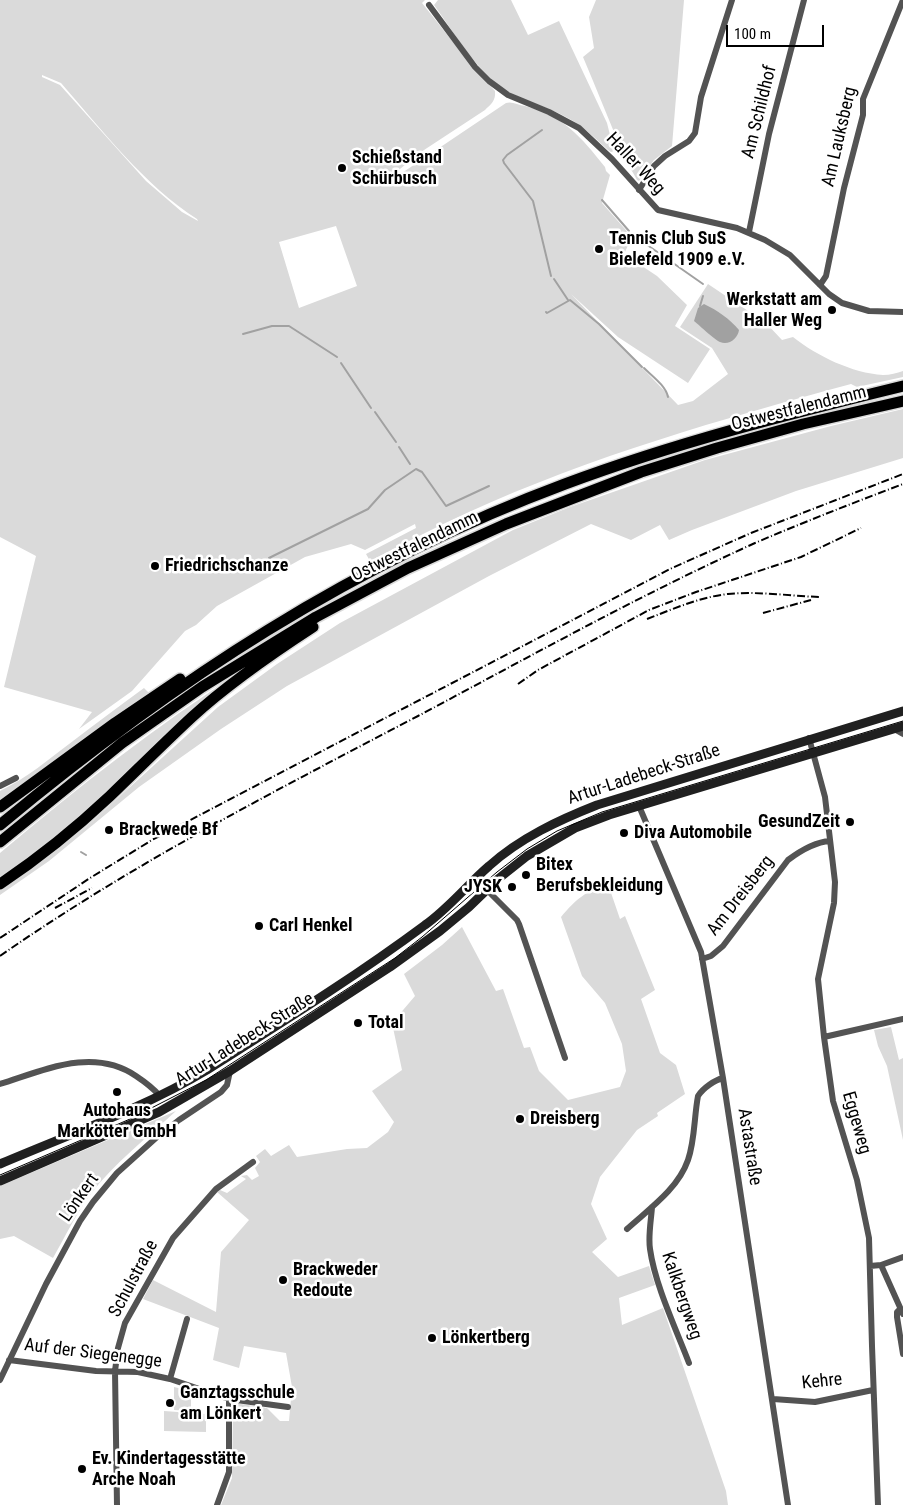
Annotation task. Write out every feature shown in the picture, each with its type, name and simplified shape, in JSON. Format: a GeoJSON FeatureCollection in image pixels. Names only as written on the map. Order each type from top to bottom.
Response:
{"type":"FeatureCollection","features":[{"type":"Feature","properties":{"kind":"highway","name":"Ostwestfalendamm"},"geometry":{"type":"LineString","coordinates":[[0,825],[119,730],[247,642],[303,607],[399,556],[472,522],[563,484],[640,457],[717,433],[903,386]]}},
{"type":"Feature","properties":{"kind":"highway","name":"Ostwestfalendamm"},"geometry":{"type":"LineString","coordinates":[[0,842],[122,743],[202,687],[316,617],[400,572],[506,524],[641,472],[803,424],[903,401]]}},
{"type":"Feature","properties":{"kind":"highway"},"geometry":{"type":"LineString","coordinates":[[0,884],[38,857],[108,798],[214,698],[292,641],[330,616],[410,573],[479,540],[506,524]]}},
{"type":"Feature","properties":{"kind":"highway"},"geometry":{"type":"LineString","coordinates":[[0,807],[162,690],[214,657],[247,642]]}},
{"type":"Feature","properties":{"kind":"street"},"geometry":{"type":"LineString","coordinates":[[639,190],[654,166],[665,156],[689,142],[695,134],[703,89],[732,0]]}},
{"type":"Feature","properties":{"kind":"street","name":"Am Schildhof"},"geometry":{"type":"LineString","coordinates":[[749,232],[769,134],[804,0]]}},
{"type":"Feature","properties":{"kind":"street","name":"Am Lauksberg"},"geometry":{"type":"LineString","coordinates":[[820,285],[826,276],[844,188],[863,116],[863,99],[903,0]]}},
{"type":"Feature","properties":{"kind":"street","name":"Haller Weg"},"geometry":{"type":"LineString","coordinates":[[429,5],[475,66],[489,81],[508,95],[549,112],[579,128],[612,159],[659,211],[749,232],[790,255],[836,299],[851,306],[882,312],[903,312]]}},
{"type":"Feature","properties":{"kind":"street","name":"Artur-Ladebeck-Straße"},"geometry":{"type":"LineString","coordinates":[[0,1164],[160,1096],[190,1080],[395,947],[436,917],[491,864],[520,842],[574,814],[809,738],[903,711]]}},
{"type":"Feature","properties":{"kind":"street"},"geometry":{"type":"LineString","coordinates":[[899,727],[903,734]]}},
{"type":"Feature","properties":{"kind":"street","name":"Artur-Ladebeck-Straße"},"geometry":{"type":"LineString","coordinates":[[0,1180],[159,1112],[230,1071],[425,943],[456,919],[515,864],[548,842],[588,822],[899,727]]}},
{"type":"Feature","properties":{"kind":"street"},"geometry":{"type":"LineString","coordinates":[[809,738],[813,753]]}},
{"type":"Feature","properties":{"kind":"street","name":"Eggeweg"},"geometry":{"type":"LineString","coordinates":[[813,753],[825,797],[836,893],[818,984],[824,1037],[832,1101],[857,1180],[870,1238],[878,1505]]}},
{"type":"Feature","properties":{"kind":"street"},"geometry":{"type":"LineString","coordinates":[[0,786],[16,778]]}},
{"type":"Feature","properties":{"kind":"street","name":"Astastraße"},"geometry":{"type":"LineString","coordinates":[[639,806],[702,959],[723,1078],[788,1505]]}},
{"type":"Feature","properties":{"kind":"street","name":"Am Dreisberg"},"geometry":{"type":"LineString","coordinates":[[702,959],[716,952],[730,938],[788,860],[814,845],[830,840]]}},
{"type":"Feature","properties":{"kind":"street"},"geometry":{"type":"LineString","coordinates":[[476,879],[519,924],[566,1058]]}},
{"type":"Feature","properties":{"kind":"street"},"geometry":{"type":"LineString","coordinates":[[824,1037],[903,1019]]}},
{"type":"Feature","properties":{"kind":"street"},"geometry":{"type":"LineString","coordinates":[[0,1084],[56,1066],[95,1061],[108,1063],[130,1072],[155,1090],[160,1096]]}},
{"type":"Feature","properties":{"kind":"street","name":"Lönkert"},"geometry":{"type":"LineString","coordinates":[[0,1380],[46,1284],[80,1221],[93,1202],[117,1173],[137,1154],[168,1128],[224,1089],[230,1071]]}},
{"type":"Feature","properties":{"kind":"street"},"geometry":{"type":"LineString","coordinates":[[627,1228],[670,1190],[679,1178],[688,1162],[692,1145],[698,1096],[701,1091],[723,1078]]}},
{"type":"Feature","properties":{"kind":"street","name":"Schulstraße"},"geometry":{"type":"LineString","coordinates":[[117,1505],[115,1371],[118,1348],[125,1323],[140,1293],[173,1238],[216,1189],[253,1162]]}},
{"type":"Feature","properties":{"kind":"street","name":"Kalkbergweg"},"geometry":{"type":"LineString","coordinates":[[652,1207],[649,1235],[650,1249],[658,1280],[689,1363]]}},
{"type":"Feature","properties":{"kind":"street"},"geometry":{"type":"LineString","coordinates":[[870,1266],[881,1265],[903,1257]]}},
{"type":"Feature","properties":{"kind":"street"},"geometry":{"type":"LineString","coordinates":[[881,1265],[902,1311],[897,1312],[897,1317],[903,1354]]}},
{"type":"Feature","properties":{"kind":"street"},"geometry":{"type":"LineString","coordinates":[[170,1378],[187,1319]]}},
{"type":"Feature","properties":{"kind":"street","name":"Auf der Siegenegge"},"geometry":{"type":"LineString","coordinates":[[9,1360],[96,1371],[138,1372],[170,1378],[229,1399],[288,1406]]}},
{"type":"Feature","properties":{"kind":"street","name":"Kehre"},"geometry":{"type":"LineString","coordinates":[[773,1399],[815,1402],[874,1390]]}},
{"type":"Feature","properties":{"kind":"street"},"geometry":{"type":"LineString","coordinates":[[217,1505],[229,1472],[229,1399]]}},
{"type":"Feature","properties":{"kind":"shaded area"},"geometry":{"type":"Polygon","coordinates":[[[0,0],[425,0],[422,3],[472,66],[495,91],[495,97],[485,110],[421,152],[390,177],[390,181],[506,103],[539,110],[571,129],[588,146],[610,175],[602,203],[632,237],[624,254],[657,276],[687,305],[675,326],[710,349],[688,383],[618,337],[571,294],[678,405],[693,401],[728,374],[712,348],[680,327],[708,284],[766,323],[782,340],[793,337],[824,357],[859,371],[883,375],[903,371],[903,377],[857,387],[851,384],[754,411],[658,440],[562,473],[469,512],[370,561],[366,554],[416,528],[415,524],[365,550],[351,544],[305,557],[217,606],[196,625],[185,631],[132,691],[79,729],[92,712],[4,687],[36,556],[0,537],[0,0]],[[42,75],[42,77],[60,85],[146,181],[182,212],[198,221],[142,174],[61,83],[42,75]],[[336,226],[279,242],[299,308],[357,286],[336,226]]]}},
{"type":"Feature","properties":{"kind":"shaded area"},"geometry":{"type":"Polygon","coordinates":[[[438,0],[511,0],[528,35],[559,21],[607,123],[614,151],[608,150],[572,120],[516,96],[487,75],[459,41],[434,5],[438,0]]]}},
{"type":"Feature","properties":{"kind":"shaded area"},"geometry":{"type":"Polygon","coordinates":[[[596,0],[684,0],[672,146],[654,160],[639,181],[625,159],[583,57],[594,48],[589,17],[596,0]]]}},
{"type":"Feature","properties":{"kind":"shaded area"},"geometry":{"type":"Polygon","coordinates":[[[704,304],[723,315],[739,330],[737,336],[730,342],[720,342],[694,321],[698,308],[704,304]]]}},
{"type":"Feature","properties":{"kind":"shaded area"},"geometry":{"type":"Polygon","coordinates":[[[903,409],[903,458],[796,491],[669,540],[660,525],[631,540],[591,524],[489,576],[287,686],[221,729],[139,787],[49,861],[0,895],[0,891],[27,873],[86,827],[218,707],[277,664],[340,623],[513,530],[570,507],[705,460],[903,409]]]}},
{"type":"Feature","properties":{"kind":"shaded area"},"geometry":{"type":"Polygon","coordinates":[[[242,671],[57,837],[17,867],[0,877],[0,853],[118,758],[179,713],[242,671]]]}},
{"type":"Feature","properties":{"kind":"shaded area"},"geometry":{"type":"Polygon","coordinates":[[[144,688],[149,693],[0,800],[0,791],[38,768],[144,688]]]}},
{"type":"Feature","properties":{"kind":"shaded area"},"geometry":{"type":"Polygon","coordinates":[[[608,884],[620,919],[625,916],[655,990],[641,999],[660,1053],[676,1065],[685,1094],[657,1113],[658,1116],[637,1130],[600,1177],[591,1204],[607,1239],[592,1252],[618,1277],[649,1266],[655,1285],[619,1298],[622,1325],[663,1308],[726,1491],[728,1505],[221,1505],[232,1478],[233,1406],[235,1403],[267,1408],[280,1421],[289,1421],[292,1387],[286,1353],[244,1346],[239,1368],[213,1360],[219,1328],[143,1299],[153,1280],[216,1312],[221,1252],[249,1220],[217,1192],[220,1190],[227,1193],[246,1179],[241,1176],[247,1175],[252,1180],[259,1176],[255,1168],[260,1162],[256,1156],[265,1149],[271,1156],[289,1145],[297,1157],[347,1149],[367,1148],[388,1132],[394,1122],[372,1091],[402,1070],[392,1023],[415,996],[404,974],[462,927],[496,991],[503,989],[524,1048],[530,1047],[539,1071],[568,1100],[620,1087],[626,1071],[622,1044],[605,1003],[582,976],[561,917],[582,896],[608,884]]]}},
{"type":"Feature","properties":{"kind":"shaded area"},"geometry":{"type":"Polygon","coordinates":[[[891,1027],[899,1060],[903,1058],[903,1140],[887,1066],[878,1046],[874,1030],[891,1027]]]}},
{"type":"Feature","properties":{"kind":"shaded area"},"geometry":{"type":"Polygon","coordinates":[[[176,1111],[120,1161],[99,1183],[80,1210],[53,1258],[14,1236],[0,1239],[0,1186],[176,1111]]]}},
{"type":"Feature","properties":{"kind":"shaded area"},"geometry":{"type":"Polygon","coordinates":[[[174,1387],[191,1391],[191,1411],[174,1410],[174,1387]]]}},
{"type":"Feature","properties":{"kind":"shaded area"},"geometry":{"type":"Polygon","coordinates":[[[164,1411],[206,1414],[206,1432],[164,1431],[164,1411]]]}},
{"type":"Feature","properties":{"kind":"waterway"},"geometry":{"type":"LineString","coordinates":[[542,130],[507,155],[503,160],[533,201],[551,276]]}},
{"type":"Feature","properties":{"kind":"waterway"},"geometry":{"type":"LineString","coordinates":[[602,200],[629,231]]}},
{"type":"Feature","properties":{"kind":"waterway"},"geometry":{"type":"LineString","coordinates":[[633,235],[703,284]]}},
{"type":"Feature","properties":{"kind":"waterway"},"geometry":{"type":"LineString","coordinates":[[554,279],[568,300]]}},
{"type":"Feature","properties":{"kind":"waterway"},"geometry":{"type":"LineString","coordinates":[[700,306],[703,296]]}},
{"type":"Feature","properties":{"kind":"waterway"},"geometry":{"type":"LineString","coordinates":[[546,312],[570,300],[599,324],[642,367]]}},
{"type":"Feature","properties":{"kind":"waterway"},"geometry":{"type":"LineString","coordinates":[[243,334],[272,326],[289,326],[337,357]]}},
{"type":"Feature","properties":{"kind":"waterway"},"geometry":{"type":"LineString","coordinates":[[341,363],[371,408]]}},
{"type":"Feature","properties":{"kind":"waterway"},"geometry":{"type":"LineString","coordinates":[[644,368],[662,385],[668,397]]}},
{"type":"Feature","properties":{"kind":"waterway"},"geometry":{"type":"LineString","coordinates":[[375,412],[396,442]]}},
{"type":"Feature","properties":{"kind":"waterway"},"geometry":{"type":"LineString","coordinates":[[399,447],[410,464]]}},
{"type":"Feature","properties":{"kind":"waterway"},"geometry":{"type":"LineString","coordinates":[[269,558],[368,509],[385,490],[416,469],[422,472],[446,506],[489,486]]}},
{"type":"Feature","properties":{"kind":"waterway"},"geometry":{"type":"LineString","coordinates":[[81,852],[86,855]]}},
{"type":"Feature","properties":{"kind":"tram line"},"geometry":{"type":"LineString","coordinates":[[0,1175],[130,1119],[206,1080],[395,958],[497,872],[527,849],[557,831],[602,812],[903,721]]}},
{"type":"Feature","properties":{"kind":"railway"},"geometry":{"type":"LineString","coordinates":[[0,938],[90,878],[152,840],[672,568],[751,533],[903,474]]}},
{"type":"Feature","properties":{"kind":"railway"},"geometry":{"type":"LineString","coordinates":[[0,956],[50,922],[153,859],[311,772],[585,627],[755,543],[903,484]]}},
{"type":"Feature","properties":{"kind":"railway"},"geometry":{"type":"LineString","coordinates":[[518,684],[538,670],[649,610],[696,592],[801,557],[861,528]]}},
{"type":"Feature","properties":{"kind":"railway"},"geometry":{"type":"LineString","coordinates":[[647,619],[677,607],[728,594],[762,593],[820,597]]}},
{"type":"Feature","properties":{"kind":"railway"},"geometry":{"type":"LineString","coordinates":[[763,613],[811,600]]}},
{"type":"Feature","properties":{"kind":"railway"},"geometry":{"type":"LineString","coordinates":[[55,908],[92,888]]}},
{"type":"Feature","properties":{"kind":"place","name":"Schießstand Schürbusch"},"geometry":{"type":"Point","coordinates":[342,168]}},
{"type":"Feature","properties":{"kind":"place","name":"Tennis Club SuS Bielefeld 1909 e.V."},"geometry":{"type":"Point","coordinates":[599,249]}},
{"type":"Feature","properties":{"kind":"place","name":"Werkstatt am Haller Weg"},"geometry":{"type":"Point","coordinates":[832,310]}},
{"type":"Feature","properties":{"kind":"place","name":"Friedrichschanze"},"geometry":{"type":"Point","coordinates":[155,566]}},
{"type":"Feature","properties":{"kind":"place","name":"GesundZeit"},"geometry":{"type":"Point","coordinates":[850,822]}},
{"type":"Feature","properties":{"kind":"place","name":"Brackwede Bf"},"geometry":{"type":"Point","coordinates":[109,830]}},
{"type":"Feature","properties":{"kind":"place","name":"Diva Automobile"},"geometry":{"type":"Point","coordinates":[624,833]}},
{"type":"Feature","properties":{"kind":"place","name":"Bitex Berufsbekleidung"},"geometry":{"type":"Point","coordinates":[526,875]}},
{"type":"Feature","properties":{"kind":"place","name":"JYSK"},"geometry":{"type":"Point","coordinates":[512,887]}},
{"type":"Feature","properties":{"kind":"place","name":"Carl Henkel"},"geometry":{"type":"Point","coordinates":[259,926]}},
{"type":"Feature","properties":{"kind":"place","name":"Total"},"geometry":{"type":"Point","coordinates":[358,1023]}},
{"type":"Feature","properties":{"kind":"place","name":"Autohaus Markötter GmbH"},"geometry":{"type":"Point","coordinates":[117,1092]}},
{"type":"Feature","properties":{"kind":"place","name":"Dreisberg"},"geometry":{"type":"Point","coordinates":[520,1119]}},
{"type":"Feature","properties":{"kind":"place","name":"Brackweder Redoute"},"geometry":{"type":"Point","coordinates":[283,1280]}},
{"type":"Feature","properties":{"kind":"place","name":"Lönkertberg"},"geometry":{"type":"Point","coordinates":[432,1338]}},
{"type":"Feature","properties":{"kind":"place","name":"Ganztagsschule am Lönkert"},"geometry":{"type":"Point","coordinates":[170,1403]}},
{"type":"Feature","properties":{"kind":"place","name":"Ev. Kindertagesstätte Arche Noah"},"geometry":{"type":"Point","coordinates":[82,1469]}}]}
